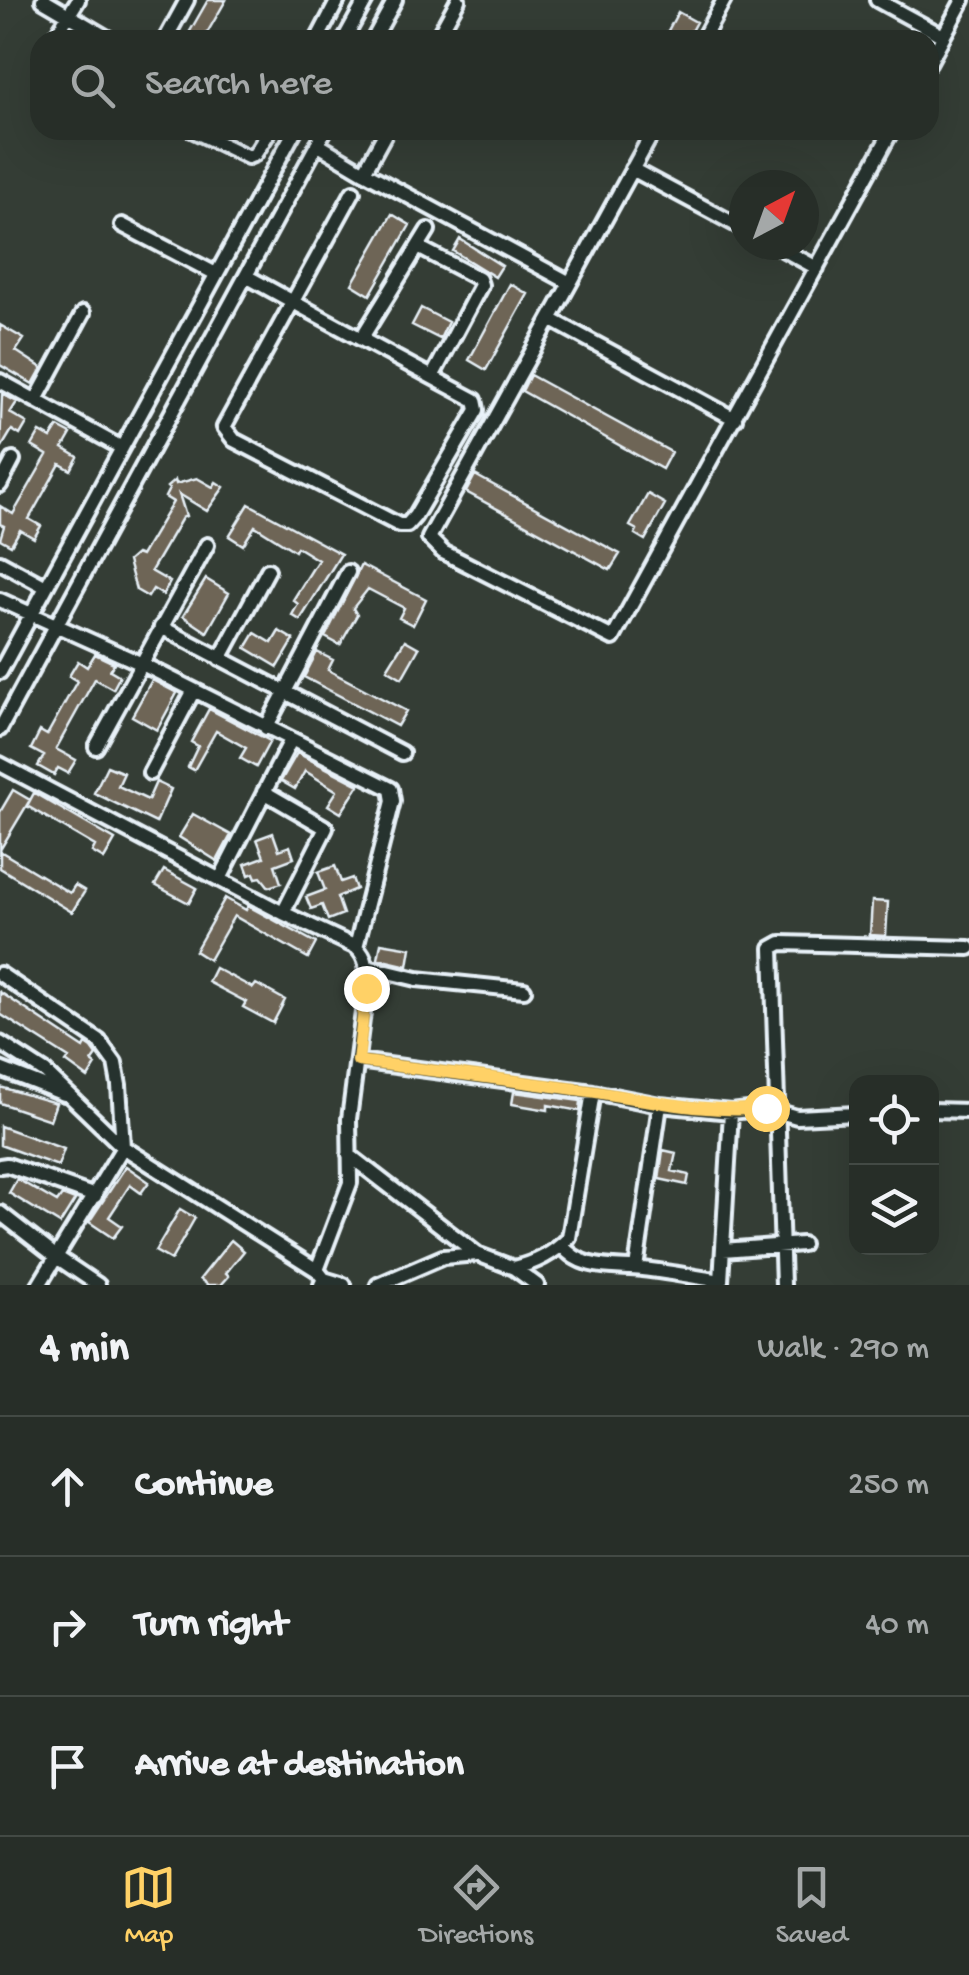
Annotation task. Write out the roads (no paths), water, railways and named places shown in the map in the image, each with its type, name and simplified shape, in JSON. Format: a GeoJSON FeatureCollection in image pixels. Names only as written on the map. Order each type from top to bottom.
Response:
{"type":"FeatureCollection","features":[{"type":"Feature","properties":{"kind":"street"},"geometry":{"type":"LineString","coordinates":[[43,0],[94,30]]}},
{"type":"Feature","properties":{"kind":"street"},"geometry":{"type":"LineString","coordinates":[[60,30],[78,0]]}},
{"type":"Feature","properties":{"kind":"street"},"geometry":{"type":"LineString","coordinates":[[171,30],[188,0]]}},
{"type":"Feature","properties":{"kind":"street"},"geometry":{"type":"LineString","coordinates":[[323,30],[338,0]]}},
{"type":"Feature","properties":{"kind":"street"},"geometry":{"type":"LineString","coordinates":[[350,30],[366,0]]}},
{"type":"Feature","properties":{"kind":"street"},"geometry":{"type":"LineString","coordinates":[[378,30],[395,0]]}},
{"type":"Feature","properties":{"kind":"street"},"geometry":{"type":"LineString","coordinates":[[442,30],[458,0]]}},
{"type":"Feature","properties":{"kind":"street"},"geometry":{"type":"LineString","coordinates":[[708,30],[724,0]]}},
{"type":"Feature","properties":{"kind":"street"},"geometry":{"type":"LineString","coordinates":[[877,0],[933,30]]}},
{"type":"Feature","properties":{"kind":"street"},"geometry":{"type":"LineString","coordinates":[[939,45],[963,0]]}},
{"type":"Feature","properties":{"kind":"street"},"geometry":{"type":"LineString","coordinates":[[939,33],[944,36]]}},
{"type":"Feature","properties":{"kind":"street"},"geometry":{"type":"LineString","coordinates":[[213,140],[248,157],[255,154],[264,140]]}},
{"type":"Feature","properties":{"kind":"street"},"geometry":{"type":"LineString","coordinates":[[0,672],[290,140]]}},
{"type":"Feature","properties":{"kind":"street"},"geometry":{"type":"LineString","coordinates":[[0,729],[319,140]]}},
{"type":"Feature","properties":{"kind":"street"},"geometry":{"type":"LineString","coordinates":[[364,172],[382,140]]}},
{"type":"Feature","properties":{"kind":"street"},"geometry":{"type":"LineString","coordinates":[[648,140],[430,534],[432,543],[443,552],[612,638],[887,140]]}},
{"type":"Feature","properties":{"kind":"street"},"geometry":{"type":"LineString","coordinates":[[317,144],[570,283]]}},
{"type":"Feature","properties":{"kind":"street"},"geometry":{"type":"LineString","coordinates":[[632,169],[729,221]]}},
{"type":"Feature","properties":{"kind":"street"},"geometry":{"type":"LineString","coordinates":[[246,276],[292,301],[362,339],[432,378],[474,400],[477,410],[407,525],[400,525],[234,440],[224,427],[292,301],[353,192]]}},
{"type":"Feature","properties":{"kind":"street"},"geometry":{"type":"LineString","coordinates":[[122,225],[216,274]]}},
{"type":"Feature","properties":{"kind":"street"},"geometry":{"type":"LineString","coordinates":[[362,339],[428,230]]}},
{"type":"Feature","properties":{"kind":"street"},"geometry":{"type":"LineString","coordinates":[[418,248],[480,279],[481,285],[432,378]]}},
{"type":"Feature","properties":{"kind":"street"},"geometry":{"type":"LineString","coordinates":[[802,260],[817,268]]}},
{"type":"Feature","properties":{"kind":"street"},"geometry":{"type":"LineString","coordinates":[[36,400],[83,313]]}},
{"type":"Feature","properties":{"kind":"street"},"geometry":{"type":"LineString","coordinates":[[550,320],[735,419]]}},
{"type":"Feature","properties":{"kind":"street"},"geometry":{"type":"LineString","coordinates":[[176,348],[200,362]]}},
{"type":"Feature","properties":{"kind":"street"},"geometry":{"type":"LineString","coordinates":[[0,381],[122,448]]}},
{"type":"Feature","properties":{"kind":"street"},"geometry":{"type":"LineString","coordinates":[[0,485],[13,460]]}},
{"type":"Feature","properties":{"kind":"street"},"geometry":{"type":"LineString","coordinates":[[96,747],[208,546]]}},
{"type":"Feature","properties":{"kind":"street"},"geometry":{"type":"LineString","coordinates":[[0,562],[46,587]]}},
{"type":"Feature","properties":{"kind":"street"},"geometry":{"type":"LineString","coordinates":[[220,659],[268,570]]}},
{"type":"Feature","properties":{"kind":"street"},"geometry":{"type":"LineString","coordinates":[[266,728],[348,572]]}},
{"type":"Feature","properties":{"kind":"street"},"geometry":{"type":"LineString","coordinates":[[0,600],[142,664],[384,784],[393,793],[356,948]]}},
{"type":"Feature","properties":{"kind":"street"},"geometry":{"type":"LineString","coordinates":[[161,627],[402,753]]}},
{"type":"Feature","properties":{"kind":"street"},"geometry":{"type":"LineString","coordinates":[[150,773],[194,690]]}},
{"type":"Feature","properties":{"kind":"street"},"geometry":{"type":"LineString","coordinates":[[220,879],[290,740]]}},
{"type":"Feature","properties":{"kind":"street"},"geometry":{"type":"LineString","coordinates":[[0,764],[282,914],[356,948],[364,956],[367,967],[349,1119],[350,1183],[321,1278]]}},
{"type":"Feature","properties":{"kind":"street"},"geometry":{"type":"LineString","coordinates":[[264,792],[326,828],[282,914]]}},
{"type":"Feature","properties":{"kind":"street"},"geometry":{"type":"LineString","coordinates":[[783,1285],[772,948],[776,944],[969,948]]}},
{"type":"Feature","properties":{"kind":"street"},"geometry":{"type":"LineString","coordinates":[[367,967],[417,979],[524,990]]}},
{"type":"Feature","properties":{"kind":"street"},"geometry":{"type":"LineString","coordinates":[[0,974],[99,1041],[109,1051],[119,1086],[123,1147],[39,1285]]}},
{"type":"Feature","properties":{"kind":"street"},"geometry":{"type":"LineString","coordinates":[[0,1043],[75,1098],[123,1147],[321,1278],[344,1285]]}},
{"type":"Feature","properties":{"kind":"street"},"geometry":{"type":"LineString","coordinates":[[358,1061],[593,1092],[660,1105],[731,1112],[766,1108],[797,1116],[849,1114]]}},
{"type":"Feature","properties":{"kind":"street"},"geometry":{"type":"LineString","coordinates":[[0,1069],[75,1098]]}},
{"type":"Feature","properties":{"kind":"street"},"geometry":{"type":"LineString","coordinates":[[514,1268],[549,1255],[569,1238],[593,1092]]}},
{"type":"Feature","properties":{"kind":"street"},"geometry":{"type":"LineString","coordinates":[[636,1268],[660,1105]]}},
{"type":"Feature","properties":{"kind":"street"},"geometry":{"type":"LineString","coordinates":[[939,1110],[969,1111]]}},
{"type":"Feature","properties":{"kind":"street"},"geometry":{"type":"LineString","coordinates":[[562,1245],[579,1260],[619,1270],[636,1268],[721,1280],[731,1112]]}},
{"type":"Feature","properties":{"kind":"street"},"geometry":{"type":"LineString","coordinates":[[350,1155],[477,1254],[514,1268],[537,1285]]}},
{"type":"Feature","properties":{"kind":"street"},"geometry":{"type":"LineString","coordinates":[[0,1166],[94,1196]]}},
{"type":"Feature","properties":{"kind":"street"},"geometry":{"type":"LineString","coordinates":[[0,1213],[98,1285]]}},
{"type":"Feature","properties":{"kind":"street"},"geometry":{"type":"LineString","coordinates":[[723,1250],[802,1244]]}},
{"type":"Feature","properties":{"kind":"street"},"geometry":{"type":"LineString","coordinates":[[378,1285],[442,1258],[477,1254]]}}]}
